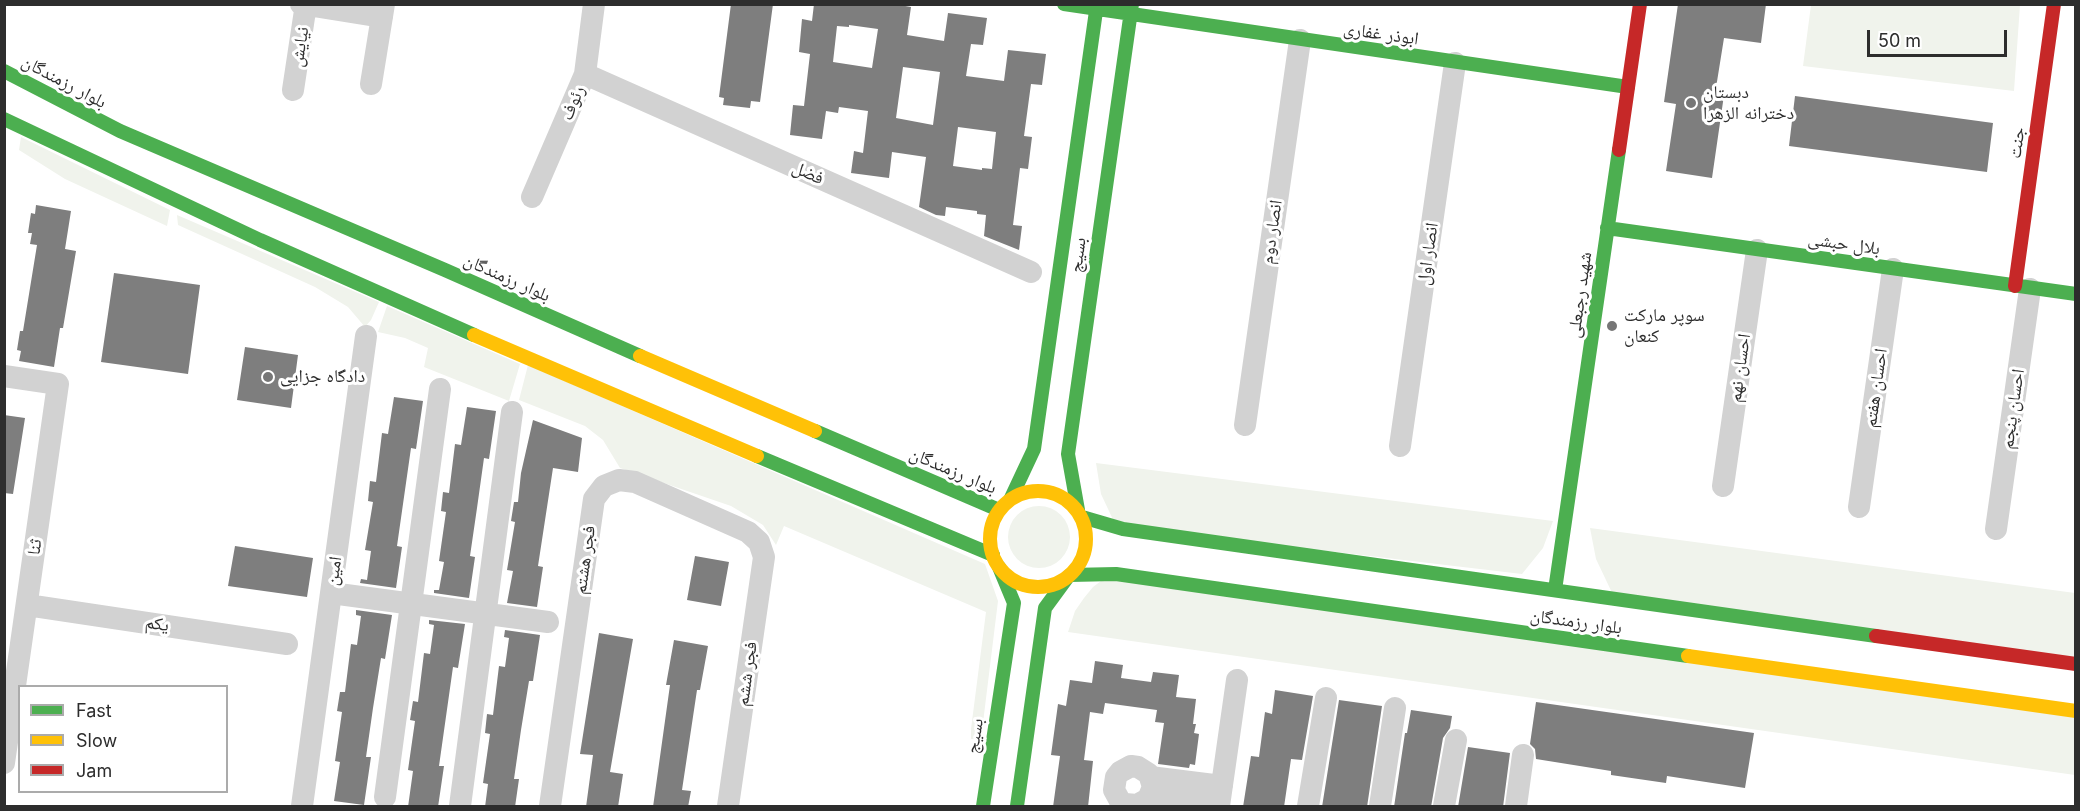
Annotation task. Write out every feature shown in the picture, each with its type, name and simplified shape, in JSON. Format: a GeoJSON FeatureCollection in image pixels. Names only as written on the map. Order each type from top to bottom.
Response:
{"type":"FeatureCollection","features":[{"type":"Feature","properties":{"kind":"main road"},"geometry":{"type":"LineString","coordinates":[[1064,4],[1096,7]]}},
{"type":"Feature","properties":{"kind":"main road","name":"شهید رجبعلی"},"geometry":{"type":"LineString","coordinates":[[1556,590],[1640,4]]}},
{"type":"Feature","properties":{"kind":"main road","name":"جنت"},"geometry":{"type":"LineString","coordinates":[[2023,287],[2054,4]]}},
{"type":"Feature","properties":{"kind":"main road","name":"ابوذر غفاری"},"geometry":{"type":"LineString","coordinates":[[1096,7],[1131,9],[1300,40],[1628,87]]}},
{"type":"Feature","properties":{"kind":"main road","name":"بسیج"},"geometry":{"type":"LineString","coordinates":[[1011,498],[1034,449],[1096,7]]}},
{"type":"Feature","properties":{"kind":"main road","name":"بسیج"},"geometry":{"type":"LineString","coordinates":[[1080,514],[1068,454],[1131,9]]}},
{"type":"Feature","properties":{"kind":"main road","name":"بلوار رزمندگان"},"geometry":{"type":"LineString","coordinates":[[4,71],[120,131],[999,510]]}},
{"type":"Feature","properties":{"kind":"main road"},"geometry":{"type":"LineString","coordinates":[[4,119],[281,249],[595,388],[996,561],[1013,580],[1030,587],[1050,586],[1068,577]]}},
{"type":"Feature","properties":{"kind":"main road","name":"بلال حبشی"},"geometry":{"type":"LineString","coordinates":[[1608,228],[2076,294]]}},
{"type":"Feature","properties":{"kind":"main road"},"geometry":{"type":"LineString","coordinates":[[996,561],[990,539],[992,524],[999,510],[1011,498],[1028,491],[1047,491],[1065,497],[1080,514],[1087,532],[1086,548],[1080,563],[1045,608],[1017,807]]}},
{"type":"Feature","properties":{"kind":"main road","name":"بلوار رزمندگان"},"geometry":{"type":"LineString","coordinates":[[1080,514],[1123,529],[2076,664]]}},
{"type":"Feature","properties":{"kind":"main road","name":"بسیج"},"geometry":{"type":"LineString","coordinates":[[983,807],[1014,603],[996,561]]}},
{"type":"Feature","properties":{"kind":"main road","name":"بلوار رزمندگان"},"geometry":{"type":"LineString","coordinates":[[1068,577],[1116,574],[2076,711]]}},
{"type":"Feature","properties":{"kind":"street"},"geometry":{"type":"LineString","coordinates":[[301,4],[383,10],[371,84]]}},
{"type":"Feature","properties":{"kind":"street","name":"رئوف"},"geometry":{"type":"LineString","coordinates":[[532,197],[585,74],[594,4]]}},
{"type":"Feature","properties":{"kind":"street","name":"نیایش"},"geometry":{"type":"LineString","coordinates":[[293,90],[306,5]]}},
{"type":"Feature","properties":{"kind":"street","name":"انصار دوم"},"geometry":{"type":"LineString","coordinates":[[1245,425],[1300,40]]}},
{"type":"Feature","properties":{"kind":"street","name":"انصار اول"},"geometry":{"type":"LineString","coordinates":[[1400,446],[1455,63]]}},
{"type":"Feature","properties":{"kind":"street","name":"فضل"},"geometry":{"type":"LineString","coordinates":[[585,74],[1031,273]]}},
{"type":"Feature","properties":{"kind":"street","name":"احسان نهم"},"geometry":{"type":"LineString","coordinates":[[1723,486],[1757,250]]}},
{"type":"Feature","properties":{"kind":"street","name":"احسان هفتم"},"geometry":{"type":"LineString","coordinates":[[1859,507],[1893,269]]}},
{"type":"Feature","properties":{"kind":"street","name":"احسان پنجم"},"geometry":{"type":"LineString","coordinates":[[1996,529],[2023,287]]}},
{"type":"Feature","properties":{"kind":"street","name":"امین"},"geometry":{"type":"LineString","coordinates":[[302,807],[366,336]]}},
{"type":"Feature","properties":{"kind":"street","name":"ثنا"},"geometry":{"type":"LineString","coordinates":[[4,376],[58,384],[4,763]]}},
{"type":"Feature","properties":{"kind":"street"},"geometry":{"type":"LineString","coordinates":[[386,797],[440,389]]}},
{"type":"Feature","properties":{"kind":"street"},"geometry":{"type":"LineString","coordinates":[[460,807],[512,412]]}},
{"type":"Feature","properties":{"kind":"street","name":"فجر هشتم"},"geometry":{"type":"LineString","coordinates":[[550,807],[594,499],[599,492],[604,486],[619,480],[635,482],[748,532],[759,542]]}},
{"type":"Feature","properties":{"kind":"street","name":"فجر ششم"},"geometry":{"type":"LineString","coordinates":[[728,807],[764,557],[759,542]]}},
{"type":"Feature","properties":{"kind":"street"},"geometry":{"type":"LineString","coordinates":[[331,593],[548,622]]}},
{"type":"Feature","properties":{"kind":"street","name":"یکم"},"geometry":{"type":"LineString","coordinates":[[27,605],[287,644]]}},
{"type":"Feature","properties":{"kind":"street"},"geometry":{"type":"LineString","coordinates":[[1207,807],[1149,788],[1220,796],[1237,680]]}},
{"type":"Feature","properties":{"kind":"street"},"geometry":{"type":"LineString","coordinates":[[1308,807],[1326,698]]}},
{"type":"Feature","properties":{"kind":"street"},"geometry":{"type":"LineString","coordinates":[[1380,807],[1395,708]]}},
{"type":"Feature","properties":{"kind":"street"},"geometry":{"type":"LineString","coordinates":[[1444,807],[1455,740]]}},
{"type":"Feature","properties":{"kind":"street"},"geometry":{"type":"LineString","coordinates":[[1516,807],[1523,755]]}},
{"type":"Feature","properties":{"kind":"shaded area"},"geometry":{"type":"Polygon","coordinates":[[[1811,5],[2020,5],[2014,91],[1803,66],[1811,5]]]}},
{"type":"Feature","properties":{"kind":"shaded area"},"geometry":{"type":"Polygon","coordinates":[[[21,137],[170,210],[167,226],[65,179],[19,150],[21,137]]]}},
{"type":"Feature","properties":{"kind":"shaded area"},"geometry":{"type":"Polygon","coordinates":[[[177,215],[379,302],[371,320],[365,327],[348,307],[315,287],[178,225],[177,215]]]}},
{"type":"Feature","properties":{"kind":"shaded area"},"geometry":{"type":"Polygon","coordinates":[[[387,306],[520,364],[509,401],[424,367],[428,348],[405,338],[378,332],[387,306]]]}},
{"type":"Feature","properties":{"kind":"shaded area"},"geometry":{"type":"Polygon","coordinates":[[[528,365],[985,564],[998,601],[981,739],[971,739],[971,729],[986,612],[784,526],[776,545],[763,525],[731,506],[620,468],[603,440],[585,426],[519,400],[528,365]]]}},
{"type":"Feature","properties":{"kind":"shaded area"},"geometry":{"type":"Polygon","coordinates":[[[1096,463],[1553,521],[1543,548],[1522,574],[1116,526],[1101,494],[1096,463]]]}},
{"type":"Feature","properties":{"kind":"shaded area"},"geometry":{"type":"Polygon","coordinates":[[[1033,506],[1045,506],[1061,515],[1068,525],[1070,537],[1068,549],[1061,559],[1045,568],[1033,568],[1022,563],[1013,554],[1008,543],[1008,531],[1013,520],[1022,511],[1033,506]]]}},
{"type":"Feature","properties":{"kind":"shaded area"},"geometry":{"type":"Polygon","coordinates":[[[1590,528],[2075,593],[2075,664],[1615,599],[1596,559],[1590,528]]]}},
{"type":"Feature","properties":{"kind":"shaded area"},"geometry":{"type":"Polygon","coordinates":[[[1109,575],[2075,711],[2075,775],[1068,632],[1075,611],[1084,598],[1093,587],[1109,575]]]}},
{"type":"Feature","properties":{"kind":"building"},"geometry":{"type":"Polygon","coordinates":[[[731,4],[773,4],[760,102],[751,101],[750,108],[723,105],[724,98],[719,97],[731,4]]]}},
{"type":"Feature","properties":{"kind":"building"},"geometry":{"type":"Polygon","coordinates":[[[814,4],[894,4],[911,7],[907,35],[944,41],[948,13],[987,18],[983,45],[971,44],[966,76],[1004,81],[1008,50],[1046,54],[1042,85],[1031,84],[1024,136],[1032,137],[1028,169],[1020,168],[1013,225],[1022,226],[1019,250],[984,236],[986,215],[977,214],[977,211],[946,207],[945,216],[936,215],[919,207],[926,157],[892,152],[889,178],[851,173],[854,151],[863,153],[868,111],[839,107],[838,113],[826,111],[822,139],[790,135],[793,105],[804,106],[810,54],[799,52],[802,19],[812,21],[814,4]],[[849,25],[849,27],[837,26],[833,62],[872,68],[878,29],[849,25]],[[903,67],[896,118],[933,125],[940,72],[903,67]],[[958,127],[953,166],[992,169],[996,132],[958,127]]]}},
{"type":"Feature","properties":{"kind":"building"},"geometry":{"type":"Polygon","coordinates":[[[1678,4],[1766,4],[1761,43],[1724,38],[1715,94],[1724,95],[1712,178],[1666,171],[1676,104],[1664,102],[1678,4]]]}},
{"type":"Feature","properties":{"kind":"building"},"geometry":{"type":"Polygon","coordinates":[[[1795,96],[1993,123],[1987,172],[1789,146],[1795,96]]]}},
{"type":"Feature","properties":{"kind":"building"},"geometry":{"type":"Polygon","coordinates":[[[36,205],[71,211],[65,249],[76,251],[54,367],[19,361],[21,351],[17,350],[20,331],[23,331],[37,245],[30,244],[32,233],[28,233],[31,213],[35,214],[36,205]]]}},
{"type":"Feature","properties":{"kind":"building"},"geometry":{"type":"Polygon","coordinates":[[[114,273],[200,285],[188,374],[101,362],[114,273]]]}},
{"type":"Feature","properties":{"kind":"building","name":"دادگاه جزایی"},"geometry":{"type":"Polygon","coordinates":[[[245,347],[298,355],[291,408],[237,400],[245,347]]]}},
{"type":"Feature","properties":{"kind":"building"},"geometry":{"type":"Polygon","coordinates":[[[394,397],[423,401],[416,449],[411,448],[397,546],[402,547],[396,588],[360,583],[361,579],[367,580],[371,551],[365,550],[373,502],[368,501],[370,481],[376,482],[382,433],[388,434],[394,397]]]}},
{"type":"Feature","properties":{"kind":"building"},"geometry":{"type":"Polygon","coordinates":[[[467,407],[496,411],[489,459],[484,458],[470,556],[475,557],[469,598],[434,593],[434,590],[439,590],[444,562],[439,561],[446,512],[441,511],[443,492],[449,493],[455,444],[461,445],[467,407]]]}},
{"type":"Feature","properties":{"kind":"building"},"geometry":{"type":"Polygon","coordinates":[[[4,415],[25,418],[13,494],[4,493],[4,415]]]}},
{"type":"Feature","properties":{"kind":"building"},"geometry":{"type":"Polygon","coordinates":[[[533,420],[582,438],[578,472],[553,468],[538,566],[543,567],[537,607],[507,603],[513,571],[507,570],[515,522],[511,521],[514,502],[518,502],[521,473],[533,420]]]}},
{"type":"Feature","properties":{"kind":"building"},"geometry":{"type":"Polygon","coordinates":[[[235,546],[313,558],[307,597],[228,586],[235,546]]]}},
{"type":"Feature","properties":{"kind":"building"},"geometry":{"type":"Polygon","coordinates":[[[695,556],[729,562],[721,606],[687,600],[695,556]]]}},
{"type":"Feature","properties":{"kind":"building"},"geometry":{"type":"Polygon","coordinates":[[[356,610],[392,615],[385,659],[381,658],[373,708],[366,757],[371,757],[364,805],[334,801],[340,762],[335,761],[342,712],[337,711],[340,692],[345,692],[351,644],[357,645],[361,616],[356,615],[356,610]]]}},
{"type":"Feature","properties":{"kind":"building"},"geometry":{"type":"Polygon","coordinates":[[[429,620],[465,624],[458,668],[453,667],[439,766],[444,766],[438,807],[408,807],[413,771],[408,770],[415,721],[410,720],[413,701],[418,702],[424,653],[430,654],[434,625],[429,624],[429,620]]]}},
{"type":"Feature","properties":{"kind":"building"},"geometry":{"type":"Polygon","coordinates":[[[505,630],[540,635],[533,681],[529,681],[521,730],[514,779],[519,779],[515,807],[485,807],[488,784],[483,783],[490,734],[485,733],[487,714],[493,715],[499,666],[505,667],[509,638],[504,637],[505,630]]]}},
{"type":"Feature","properties":{"kind":"building"},"geometry":{"type":"Polygon","coordinates":[[[599,633],[633,639],[610,772],[623,774],[618,807],[586,807],[593,755],[580,754],[599,633]]]}},
{"type":"Feature","properties":{"kind":"building"},"geometry":{"type":"Polygon","coordinates":[[[674,640],[708,646],[700,690],[697,690],[682,790],[691,791],[688,807],[653,807],[670,685],[666,685],[674,640]]]}},
{"type":"Feature","properties":{"kind":"building"},"geometry":{"type":"Polygon","coordinates":[[[1095,661],[1123,665],[1121,678],[1151,682],[1153,672],[1179,675],[1176,697],[1196,699],[1193,724],[1196,724],[1194,733],[1199,734],[1195,765],[1190,764],[1189,768],[1158,764],[1164,723],[1155,722],[1157,710],[1105,703],[1103,714],[1090,712],[1084,760],[1093,761],[1088,807],[1053,807],[1060,756],[1051,755],[1058,704],[1066,706],[1070,680],[1092,683],[1095,661]]]}},
{"type":"Feature","properties":{"kind":"building"},"geometry":{"type":"Polygon","coordinates":[[[1275,690],[1313,696],[1302,760],[1291,759],[1284,807],[1243,807],[1251,756],[1259,757],[1265,712],[1272,714],[1275,690]]]}},
{"type":"Feature","properties":{"kind":"building"},"geometry":{"type":"Polygon","coordinates":[[[1339,700],[1382,706],[1367,807],[1322,807],[1339,700]]]}},
{"type":"Feature","properties":{"kind":"building"},"geometry":{"type":"Polygon","coordinates":[[[1536,702],[1754,733],[1745,788],[1667,776],[1666,783],[1611,775],[1611,771],[1536,759],[1535,749],[1530,744],[1536,702]]]}},
{"type":"Feature","properties":{"kind":"building"},"geometry":{"type":"Polygon","coordinates":[[[1411,710],[1452,716],[1450,728],[1443,738],[1431,807],[1394,807],[1405,733],[1407,733],[1411,710]]]}},
{"type":"Feature","properties":{"kind":"building"},"geometry":{"type":"Polygon","coordinates":[[[1468,747],[1510,753],[1503,807],[1458,807],[1468,747]]]}},
{"type":"Feature","properties":{"kind":"traffic: fast"},"geometry":{"type":"LineString","coordinates":[[1064,4],[1628,87]]}},
{"type":"Feature","properties":{"kind":"traffic: fast"},"geometry":{"type":"LineString","coordinates":[[1011,498],[1034,449],[1097,4]]}},
{"type":"Feature","properties":{"kind":"traffic: fast"},"geometry":{"type":"LineString","coordinates":[[1078,510],[1068,454],[1132,4]]}},
{"type":"Feature","properties":{"kind":"traffic: fast"},"geometry":{"type":"LineString","coordinates":[[4,71],[120,131],[640,356]]}},
{"type":"Feature","properties":{"kind":"traffic: fast"},"geometry":{"type":"LineString","coordinates":[[4,119],[260,240],[474,335]]}},
{"type":"Feature","properties":{"kind":"traffic: fast"},"geometry":{"type":"LineString","coordinates":[[1555,590],[1619,150]]}},
{"type":"Feature","properties":{"kind":"traffic: fast"},"geometry":{"type":"LineString","coordinates":[[1607,228],[2076,294]]}},
{"type":"Feature","properties":{"kind":"traffic: fast"},"geometry":{"type":"LineString","coordinates":[[815,431],[999,510]]}},
{"type":"Feature","properties":{"kind":"traffic: fast"},"geometry":{"type":"LineString","coordinates":[[757,456],[993,555]]}},
{"type":"Feature","properties":{"kind":"traffic: fast"},"geometry":{"type":"LineString","coordinates":[[1082,517],[1123,529],[1876,636]]}},
{"type":"Feature","properties":{"kind":"traffic: fast"},"geometry":{"type":"LineString","coordinates":[[983,806],[1014,603],[999,567]]}},
{"type":"Feature","properties":{"kind":"traffic: fast"},"geometry":{"type":"LineString","coordinates":[[1070,575],[1116,574],[1688,656]]}},
{"type":"Feature","properties":{"kind":"traffic: fast"},"geometry":{"type":"LineString","coordinates":[[1017,806],[1045,608],[1067,578]]}},
{"type":"Feature","properties":{"kind":"traffic: slow"},"geometry":{"type":"LineString","coordinates":[[474,335],[757,456]]}},
{"type":"Feature","properties":{"kind":"traffic: slow"},"geometry":{"type":"LineString","coordinates":[[640,356],[815,431]]}},
{"type":"Feature","properties":{"kind":"traffic: slow"},"geometry":{"type":"LineString","coordinates":[[1038,491],[1056,495],[1072,505],[1082,521],[1086,539],[1082,557],[1072,573],[1056,583],[1038,587],[1020,583],[1004,573],[994,557],[990,539],[994,521],[1004,505],[1020,495],[1038,491]]}},
{"type":"Feature","properties":{"kind":"traffic: slow"},"geometry":{"type":"LineString","coordinates":[[1688,656],[2076,711]]}},
{"type":"Feature","properties":{"kind":"traffic: jam"},"geometry":{"type":"LineString","coordinates":[[1619,150],[1640,4]]}},
{"type":"Feature","properties":{"kind":"traffic: jam"},"geometry":{"type":"LineString","coordinates":[[2015,286],[2054,4]]}},
{"type":"Feature","properties":{"kind":"traffic: jam"},"geometry":{"type":"LineString","coordinates":[[1876,636],[2076,664]]}},
{"type":"Feature","properties":{"kind":"place","name":"دبستان دخترانه الزهرا"},"geometry":{"type":"Point","coordinates":[1691,103]}},
{"type":"Feature","properties":{"kind":"place","name":"سوپر مارکت کنعان"},"geometry":{"type":"Point","coordinates":[1612,326]}},
{"type":"Feature","properties":{"kind":"place","name":"دادگاه جزایی"},"geometry":{"type":"Point","coordinates":[268,377]}}]}
